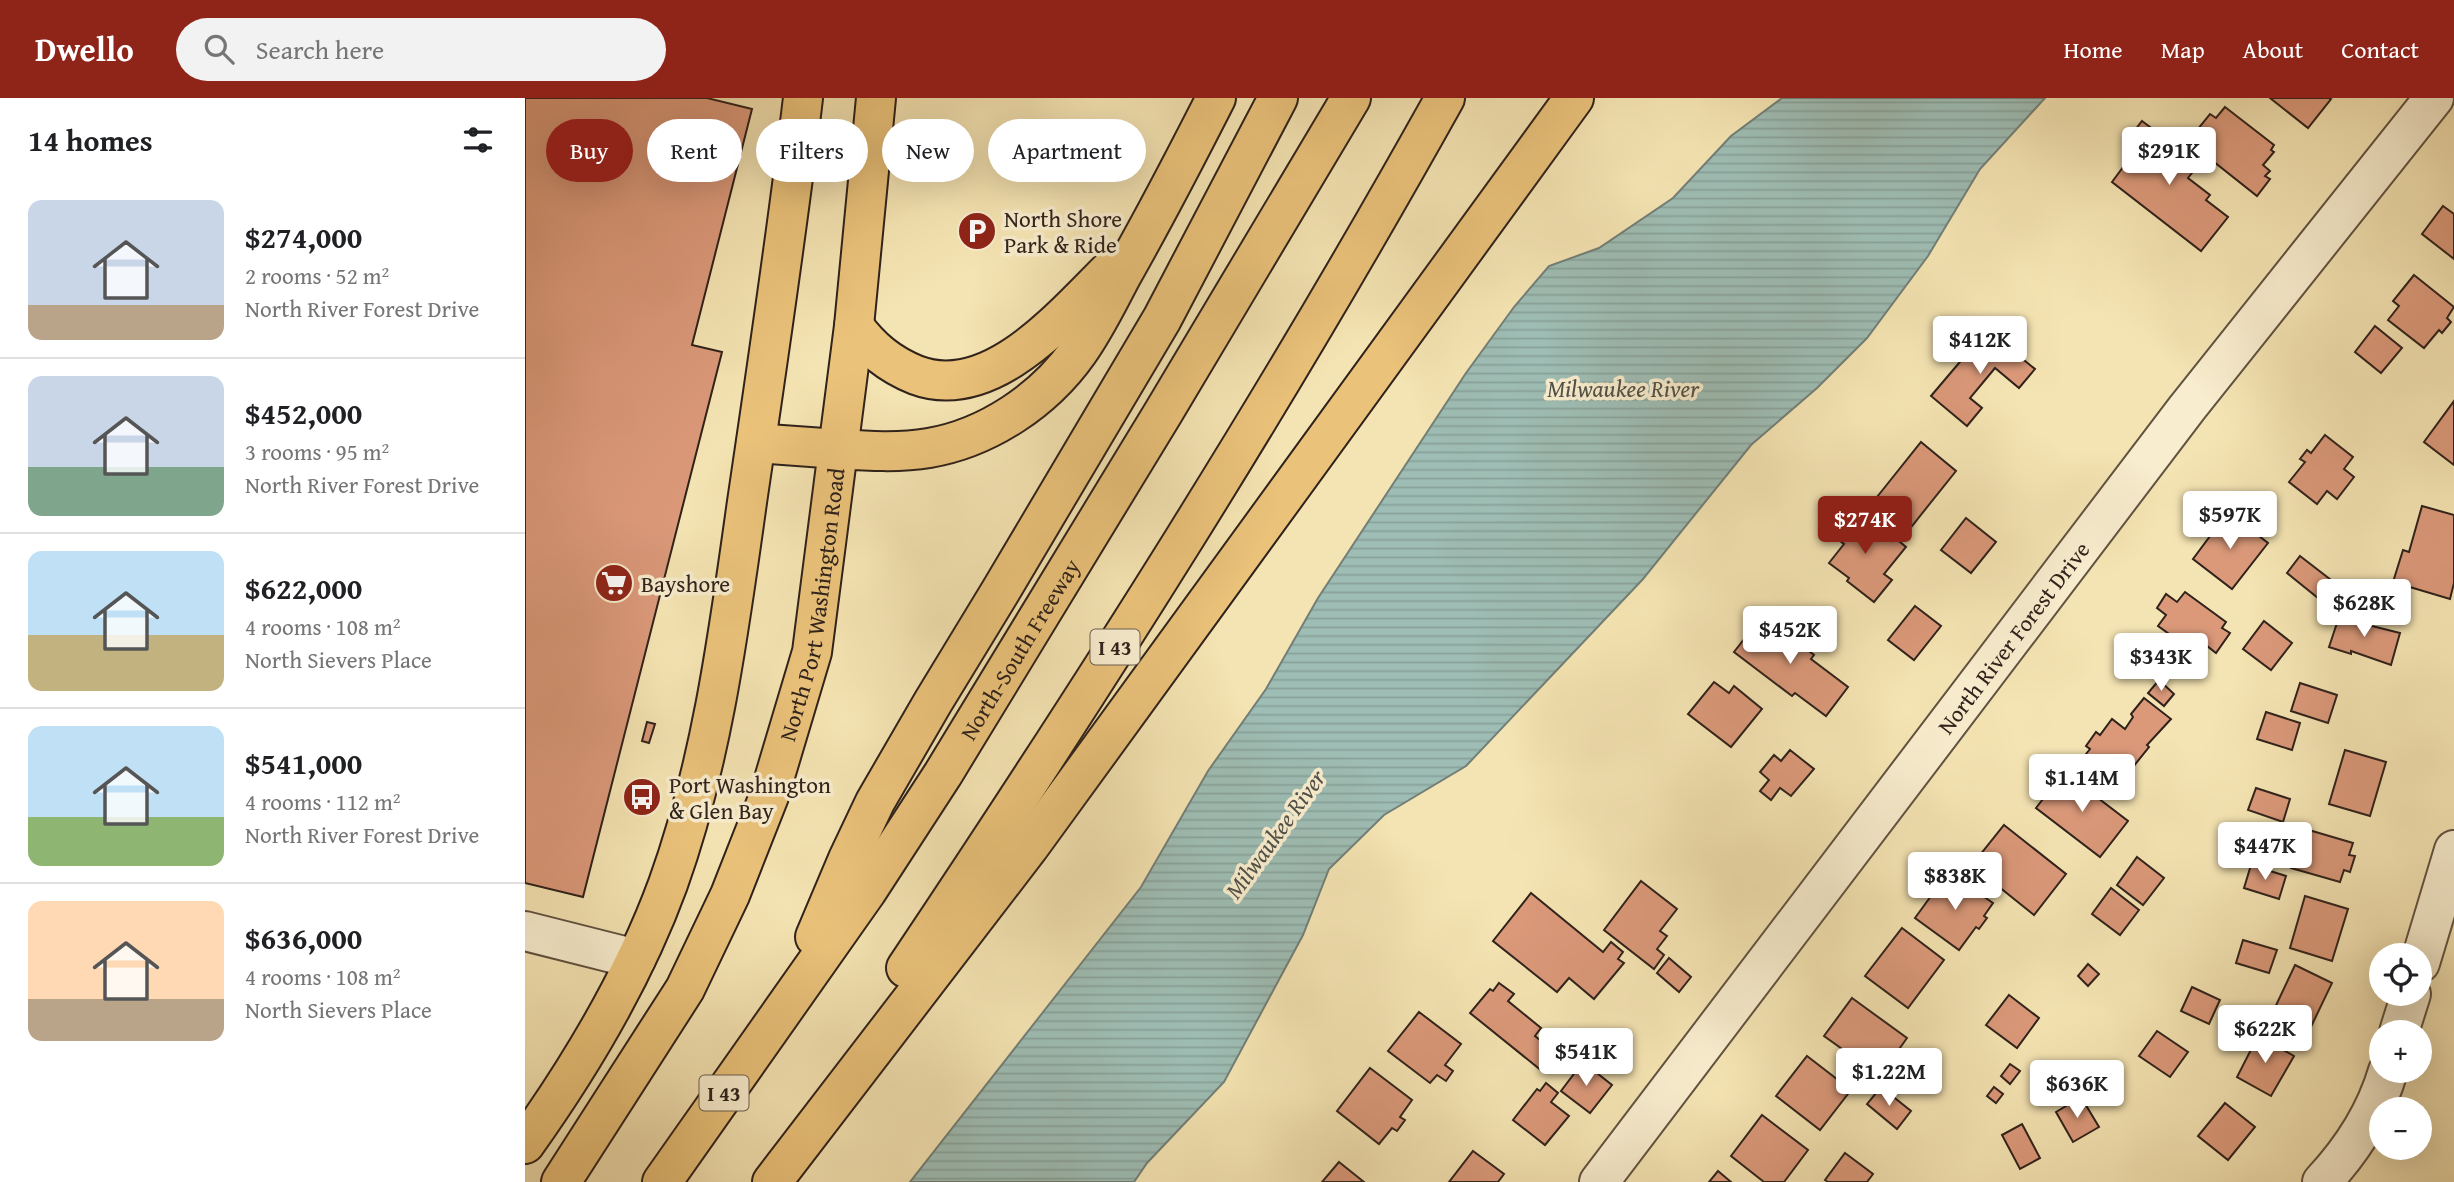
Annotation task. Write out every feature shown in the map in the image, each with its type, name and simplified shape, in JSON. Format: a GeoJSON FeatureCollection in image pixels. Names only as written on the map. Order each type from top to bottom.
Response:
{"type":"FeatureCollection","features":[{"type":"Feature","properties":{"kind":"main road"},"geometry":{"type":"LineString","coordinates":[[525,1144],[567,1084],[636,959],[667,884],[704,762],[732,610],[803,98]]}},
{"type":"Feature","properties":{"kind":"main road","name":"North Port Washington Road"},"geometry":{"type":"LineString","coordinates":[[561,1182],[685,989],[730,895],[769,796],[812,652],[854,326],[876,98]]}},
{"type":"Feature","properties":{"kind":"main road"},"geometry":{"type":"LineString","coordinates":[[756,443],[879,452],[930,448],[960,440],[1025,407],[1065,369],[1079,351],[1143,239],[1216,98]]}},
{"type":"Feature","properties":{"kind":"main road"},"geometry":{"type":"LineString","coordinates":[[787,1004],[875,802],[1162,319],[1278,98]]}},
{"type":"Feature","properties":{"kind":"main road","name":"North-South Freeway"},"geometry":{"type":"LineString","coordinates":[[662,1182],[874,880],[974,726],[1351,98]]}},
{"type":"Feature","properties":{"kind":"main road","name":"I 43"},"geometry":{"type":"LineString","coordinates":[[763,1182],[1004,822],[1268,405],[1445,98]]}},
{"type":"Feature","properties":{"kind":"main road"},"geometry":{"type":"LineString","coordinates":[[772,1182],[1028,847],[1574,98]]}},
{"type":"Feature","properties":{"kind":"main road"},"geometry":{"type":"LineString","coordinates":[[854,326],[880,356],[908,372],[951,382],[977,377],[995,369],[1032,343],[1143,239]]}},
{"type":"Feature","properties":{"kind":"street","name":"North River Forest Drive"},"geometry":{"type":"LineString","coordinates":[[1599,1182],[2187,408],[2434,98]]}},
{"type":"Feature","properties":{"kind":"street"},"geometry":{"type":"LineString","coordinates":[[2426,943],[2454,850]]}},
{"type":"Feature","properties":{"kind":"street"},"geometry":{"type":"LineString","coordinates":[[525,931],[636,959]]}},
{"type":"Feature","properties":{"kind":"street"},"geometry":{"type":"LineString","coordinates":[[2334,1177],[2379,1100],[2384,1083]]}},
{"type":"Feature","properties":{"kind":"water","name":"Milwaukee River"},"geometry":{"type":"Polygon","coordinates":[[[1782,98],[2045,98],[1980,169],[1928,256],[1867,338],[1817,388],[1751,445],[1643,579],[1466,766],[1384,815],[1329,869],[1303,935],[1224,1082],[1147,1163],[1134,1182],[910,1182],[1141,887],[1208,771],[1266,689],[1318,598],[1466,373],[1514,307],[1549,266],[1599,248],[1673,198],[1731,136],[1782,98]]]}},
{"type":"Feature","properties":{"kind":"building","name":"Bayshore"},"geometry":{"type":"Polygon","coordinates":[[[525,98],[707,98],[752,109],[742,148],[742,119],[647,119],[647,182],[733,182],[692,345],[722,352],[583,897],[525,883],[525,98]]]}},
{"type":"Feature","properties":{"kind":"building"},"geometry":{"type":"Polygon","coordinates":[[[2270,98],[2329,98],[2331,99],[2308,128],[2270,98]]]}},
{"type":"Feature","properties":{"kind":"building"},"geometry":{"type":"Polygon","coordinates":[[[2225,107],[2274,145],[2271,150],[2274,152],[2263,165],[2270,171],[2265,176],[2270,179],[2257,196],[2194,146],[2203,135],[2197,130],[2210,114],[2216,118],[2225,107]]]}},
{"type":"Feature","properties":{"kind":"building"},"geometry":{"type":"Polygon","coordinates":[[[2142,121],[2199,164],[2188,178],[2210,195],[2206,200],[2228,217],[2201,251],[2112,182],[2135,151],[2125,143],[2142,121]]]}},
{"type":"Feature","properties":{"kind":"building"},"geometry":{"type":"Polygon","coordinates":[[[2443,206],[2454,214],[2454,259],[2422,234],[2443,206]]]}},
{"type":"Feature","properties":{"kind":"building"},"geometry":{"type":"Polygon","coordinates":[[[2414,275],[2454,307],[2447,318],[2451,322],[2442,333],[2439,330],[2424,348],[2388,320],[2399,306],[2393,301],[2414,275]]]}},
{"type":"Feature","properties":{"kind":"building"},"geometry":{"type":"Polygon","coordinates":[[[2375,326],[2402,348],[2381,373],[2355,352],[2375,326]]]}},
{"type":"Feature","properties":{"kind":"building"},"geometry":{"type":"Polygon","coordinates":[[[1987,330],[2035,369],[2019,388],[1995,368],[1970,398],[1982,408],[1967,426],[1931,396],[1987,330]]]}},
{"type":"Feature","properties":{"kind":"building"},"geometry":{"type":"Polygon","coordinates":[[[2454,401],[2454,465],[2424,442],[2454,401]]]}},
{"type":"Feature","properties":{"kind":"building"},"geometry":{"type":"Polygon","coordinates":[[[2325,435],[2353,457],[2344,469],[2354,477],[2337,499],[2327,491],[2317,504],[2289,482],[2305,462],[2300,459],[2307,450],[2311,453],[2325,435]]]}},
{"type":"Feature","properties":{"kind":"building"},"geometry":{"type":"Polygon","coordinates":[[[1921,442],[1956,471],[1912,526],[1877,497],[1921,442]]]}},
{"type":"Feature","properties":{"kind":"building"},"geometry":{"type":"Polygon","coordinates":[[[2422,506],[2454,515],[2454,583],[2450,599],[2393,582],[2403,550],[2409,552],[2422,506]]]}},
{"type":"Feature","properties":{"kind":"building"},"geometry":{"type":"Polygon","coordinates":[[[1853,511],[1891,541],[1894,537],[1906,547],[1884,574],[1892,580],[1874,602],[1829,563],[1844,544],[1833,536],[1853,511]]]}},
{"type":"Feature","properties":{"kind":"building"},"geometry":{"type":"Polygon","coordinates":[[[2228,512],[2268,543],[2232,589],[2193,559],[2228,512]]]}},
{"type":"Feature","properties":{"kind":"building"},"geometry":{"type":"Polygon","coordinates":[[[1966,518],[1996,542],[1971,573],[1941,550],[1966,518]]]}},
{"type":"Feature","properties":{"kind":"building"},"geometry":{"type":"Polygon","coordinates":[[[2300,556],[2331,580],[2318,598],[2287,573],[2300,556]]]}},
{"type":"Feature","properties":{"kind":"building"},"geometry":{"type":"Polygon","coordinates":[[[2185,592],[2226,622],[2222,628],[2230,633],[2216,653],[2207,646],[2200,656],[2158,626],[2166,615],[2157,608],[2166,594],[2177,602],[2185,592]]]}},
{"type":"Feature","properties":{"kind":"building"},"geometry":{"type":"Polygon","coordinates":[[[1915,606],[1941,626],[1914,660],[1888,640],[1915,606]]]}},
{"type":"Feature","properties":{"kind":"building"},"geometry":{"type":"Polygon","coordinates":[[[2346,610],[2361,615],[2360,623],[2400,633],[2391,665],[2351,651],[2351,654],[2329,647],[2340,614],[2344,615],[2346,610]]]}},
{"type":"Feature","properties":{"kind":"building"},"geometry":{"type":"Polygon","coordinates":[[[1763,615],[1814,655],[1811,659],[1848,687],[1826,716],[1795,693],[1792,696],[1734,652],[1763,615]]]}},
{"type":"Feature","properties":{"kind":"building"},"geometry":{"type":"Polygon","coordinates":[[[2264,621],[2292,643],[2271,670],[2243,649],[2264,621]]]}},
{"type":"Feature","properties":{"kind":"building"},"geometry":{"type":"Polygon","coordinates":[[[2159,680],[2174,694],[2164,706],[2148,693],[2159,680]]]}},
{"type":"Feature","properties":{"kind":"building"},"geometry":{"type":"Polygon","coordinates":[[[1714,682],[1729,693],[1734,686],[1762,709],[1731,747],[1688,714],[1714,682]]]}},
{"type":"Feature","properties":{"kind":"building"},"geometry":{"type":"Polygon","coordinates":[[[2300,683],[2337,695],[2328,723],[2291,711],[2300,683]]]}},
{"type":"Feature","properties":{"kind":"building"},"geometry":{"type":"Polygon","coordinates":[[[2144,698],[2171,719],[2147,745],[2149,747],[2117,787],[2082,759],[2090,749],[2086,746],[2096,732],[2100,735],[2112,719],[2125,729],[2133,717],[2131,714],[2144,698]]]}},
{"type":"Feature","properties":{"kind":"building"},"geometry":{"type":"Polygon","coordinates":[[[2266,712],[2300,723],[2292,750],[2257,739],[2266,712]]]}},
{"type":"Feature","properties":{"kind":"building"},"geometry":{"type":"Polygon","coordinates":[[[647,722],[655,724],[649,743],[642,741],[647,722]]]}},
{"type":"Feature","properties":{"kind":"building"},"geometry":{"type":"Polygon","coordinates":[[[1790,750],[1814,769],[1791,796],[1780,788],[1771,800],[1760,791],[1769,780],[1760,772],[1774,755],[1781,761],[1790,750]]]}},
{"type":"Feature","properties":{"kind":"building"},"geometry":{"type":"Polygon","coordinates":[[[2345,750],[2386,762],[2370,816],[2329,804],[2345,750]]]}},
{"type":"Feature","properties":{"kind":"building"},"geometry":{"type":"Polygon","coordinates":[[[2064,772],[2128,821],[2100,857],[2036,808],[2064,772]]]}},
{"type":"Feature","properties":{"kind":"building"},"geometry":{"type":"Polygon","coordinates":[[[2256,788],[2290,799],[2283,822],[2248,810],[2256,788]]]}},
{"type":"Feature","properties":{"kind":"building"},"geometry":{"type":"Polygon","coordinates":[[[2004,825],[2066,874],[2034,915],[1978,870],[1987,859],[1980,855],[2004,825]]]}},
{"type":"Feature","properties":{"kind":"building"},"geometry":{"type":"Polygon","coordinates":[[[2302,828],[2353,843],[2349,855],[2355,856],[2350,872],[2344,870],[2340,882],[2291,868],[2302,828]]]}},
{"type":"Feature","properties":{"kind":"building"},"geometry":{"type":"Polygon","coordinates":[[[2137,857],[2164,878],[2143,905],[2117,885],[2137,857]]]}},
{"type":"Feature","properties":{"kind":"building"},"geometry":{"type":"Polygon","coordinates":[[[2251,865],[2286,876],[2279,899],[2244,888],[2251,865]]]}},
{"type":"Feature","properties":{"kind":"building"},"geometry":{"type":"Polygon","coordinates":[[[1952,875],[1993,903],[1984,916],[1987,918],[1979,929],[1976,927],[1959,950],[1915,918],[1934,892],[1938,895],[1952,875]]]}},
{"type":"Feature","properties":{"kind":"building"},"geometry":{"type":"Polygon","coordinates":[[[1641,881],[1677,909],[1660,931],[1667,936],[1657,949],[1664,955],[1654,969],[1604,930],[1641,881]]]}},
{"type":"Feature","properties":{"kind":"building"},"geometry":{"type":"Polygon","coordinates":[[[2111,888],[2139,910],[2120,935],[2092,914],[2111,888]]]}},
{"type":"Feature","properties":{"kind":"building"},"geometry":{"type":"Polygon","coordinates":[[[1531,893],[1603,952],[1611,942],[1623,952],[1618,959],[1624,963],[1594,999],[1569,978],[1557,992],[1493,941],[1531,893]]]}},
{"type":"Feature","properties":{"kind":"building"},"geometry":{"type":"Polygon","coordinates":[[[2305,896],[2348,909],[2332,961],[2290,948],[2305,896]]]}},
{"type":"Feature","properties":{"kind":"building"},"geometry":{"type":"Polygon","coordinates":[[[1902,928],[1944,960],[1908,1008],[1865,976],[1902,928]]]}},
{"type":"Feature","properties":{"kind":"building"},"geometry":{"type":"Polygon","coordinates":[[[2243,940],[2277,950],[2269,973],[2236,963],[2243,940]]]}},
{"type":"Feature","properties":{"kind":"building"},"geometry":{"type":"Polygon","coordinates":[[[1669,958],[1691,977],[1679,992],[1657,973],[1669,958]]]}},
{"type":"Feature","properties":{"kind":"building"},"geometry":{"type":"Polygon","coordinates":[[[2088,964],[2099,974],[2088,986],[2078,976],[2088,964]]]}},
{"type":"Feature","properties":{"kind":"building"},"geometry":{"type":"Polygon","coordinates":[[[2295,965],[2332,983],[2308,1033],[2271,1016],[2295,965]]]}},
{"type":"Feature","properties":{"kind":"building"},"geometry":{"type":"Polygon","coordinates":[[[1499,983],[1514,994],[1508,1001],[1541,1028],[1535,1036],[1556,1053],[1542,1071],[1470,1013],[1490,989],[1493,991],[1499,983]]]}},
{"type":"Feature","properties":{"kind":"building"},"geometry":{"type":"Polygon","coordinates":[[[2192,987],[2220,1000],[2209,1024],[2181,1011],[2192,987]]]}},
{"type":"Feature","properties":{"kind":"building"},"geometry":{"type":"Polygon","coordinates":[[[2009,995],[2039,1018],[2017,1048],[1986,1025],[2009,995]]]}},
{"type":"Feature","properties":{"kind":"building"},"geometry":{"type":"Polygon","coordinates":[[[1852,998],[1907,1038],[1880,1076],[1824,1036],[1852,998]]]}},
{"type":"Feature","properties":{"kind":"building"},"geometry":{"type":"Polygon","coordinates":[[[1419,1012],[1461,1044],[1445,1065],[1453,1071],[1446,1081],[1437,1075],[1430,1083],[1388,1051],[1419,1012]]]}},
{"type":"Feature","properties":{"kind":"building"},"geometry":{"type":"Polygon","coordinates":[[[2157,1031],[2188,1052],[2170,1077],[2139,1056],[2157,1031]]]}},
{"type":"Feature","properties":{"kind":"building"},"geometry":{"type":"Polygon","coordinates":[[[2264,1033],[2282,1044],[2280,1048],[2294,1056],[2271,1096],[2237,1077],[2258,1036],[2261,1038],[2264,1033]]]}},
{"type":"Feature","properties":{"kind":"building"},"geometry":{"type":"Polygon","coordinates":[[[1807,1056],[1851,1090],[1820,1130],[1776,1096],[1807,1056]]]}},
{"type":"Feature","properties":{"kind":"building"},"geometry":{"type":"Polygon","coordinates":[[[1583,1062],[1612,1085],[1590,1113],[1561,1091],[1583,1062]]]}},
{"type":"Feature","properties":{"kind":"building"},"geometry":{"type":"Polygon","coordinates":[[[2010,1064],[2020,1071],[2010,1084],[2001,1076],[2010,1064]]]}},
{"type":"Feature","properties":{"kind":"building"},"geometry":{"type":"Polygon","coordinates":[[[1370,1068],[1412,1100],[1400,1117],[1405,1120],[1397,1131],[1392,1128],[1379,1144],[1337,1111],[1370,1068]]]}},
{"type":"Feature","properties":{"kind":"building"},"geometry":{"type":"Polygon","coordinates":[[[1546,1083],[1558,1093],[1551,1102],[1569,1116],[1545,1145],[1513,1120],[1537,1089],[1540,1091],[1546,1083]]]}},
{"type":"Feature","properties":{"kind":"building"},"geometry":{"type":"Polygon","coordinates":[[[1881,1087],[1911,1111],[1897,1129],[1867,1104],[1881,1087]]]}},
{"type":"Feature","properties":{"kind":"building"},"geometry":{"type":"Polygon","coordinates":[[[1994,1087],[2003,1094],[1996,1103],[1987,1096],[1994,1087]]]}},
{"type":"Feature","properties":{"kind":"building"},"geometry":{"type":"Polygon","coordinates":[[[2081,1097],[2099,1127],[2073,1142],[2056,1112],[2081,1097]]]}},
{"type":"Feature","properties":{"kind":"building"},"geometry":{"type":"Polygon","coordinates":[[[2225,1103],[2255,1127],[2228,1160],[2198,1136],[2225,1103]]]}},
{"type":"Feature","properties":{"kind":"building"},"geometry":{"type":"Polygon","coordinates":[[[1762,1115],[1808,1150],[1784,1182],[1764,1182],[1731,1156],[1762,1115]]]}},
{"type":"Feature","properties":{"kind":"building"},"geometry":{"type":"Polygon","coordinates":[[[2022,1124],[2040,1158],[2020,1169],[2002,1135],[2022,1124]]]}},
{"type":"Feature","properties":{"kind":"building"},"geometry":{"type":"Polygon","coordinates":[[[1473,1151],[1504,1174],[1498,1182],[1449,1182],[1473,1151]]]}},
{"type":"Feature","properties":{"kind":"building"},"geometry":{"type":"Polygon","coordinates":[[[1845,1153],[1873,1174],[1867,1182],[1825,1180],[1845,1153]]]}},
{"type":"Feature","properties":{"kind":"building"},"geometry":{"type":"Polygon","coordinates":[[[1339,1162],[1364,1182],[1322,1182],[1339,1162]]]}},
{"type":"Feature","properties":{"kind":"building"},"geometry":{"type":"Polygon","coordinates":[[[1718,1171],[1731,1182],[1709,1182],[1718,1171]]]}},
{"type":"Feature","properties":{"kind":"place","name":"North Shore Park & Ride"},"geometry":{"type":"Point","coordinates":[977,231]}},
{"type":"Feature","properties":{"kind":"place","name":"Bayshore"},"geometry":{"type":"Point","coordinates":[614,583]}},
{"type":"Feature","properties":{"kind":"place","name":"Port Washington & Glen Bay"},"geometry":{"type":"Point","coordinates":[642,797]}}]}
